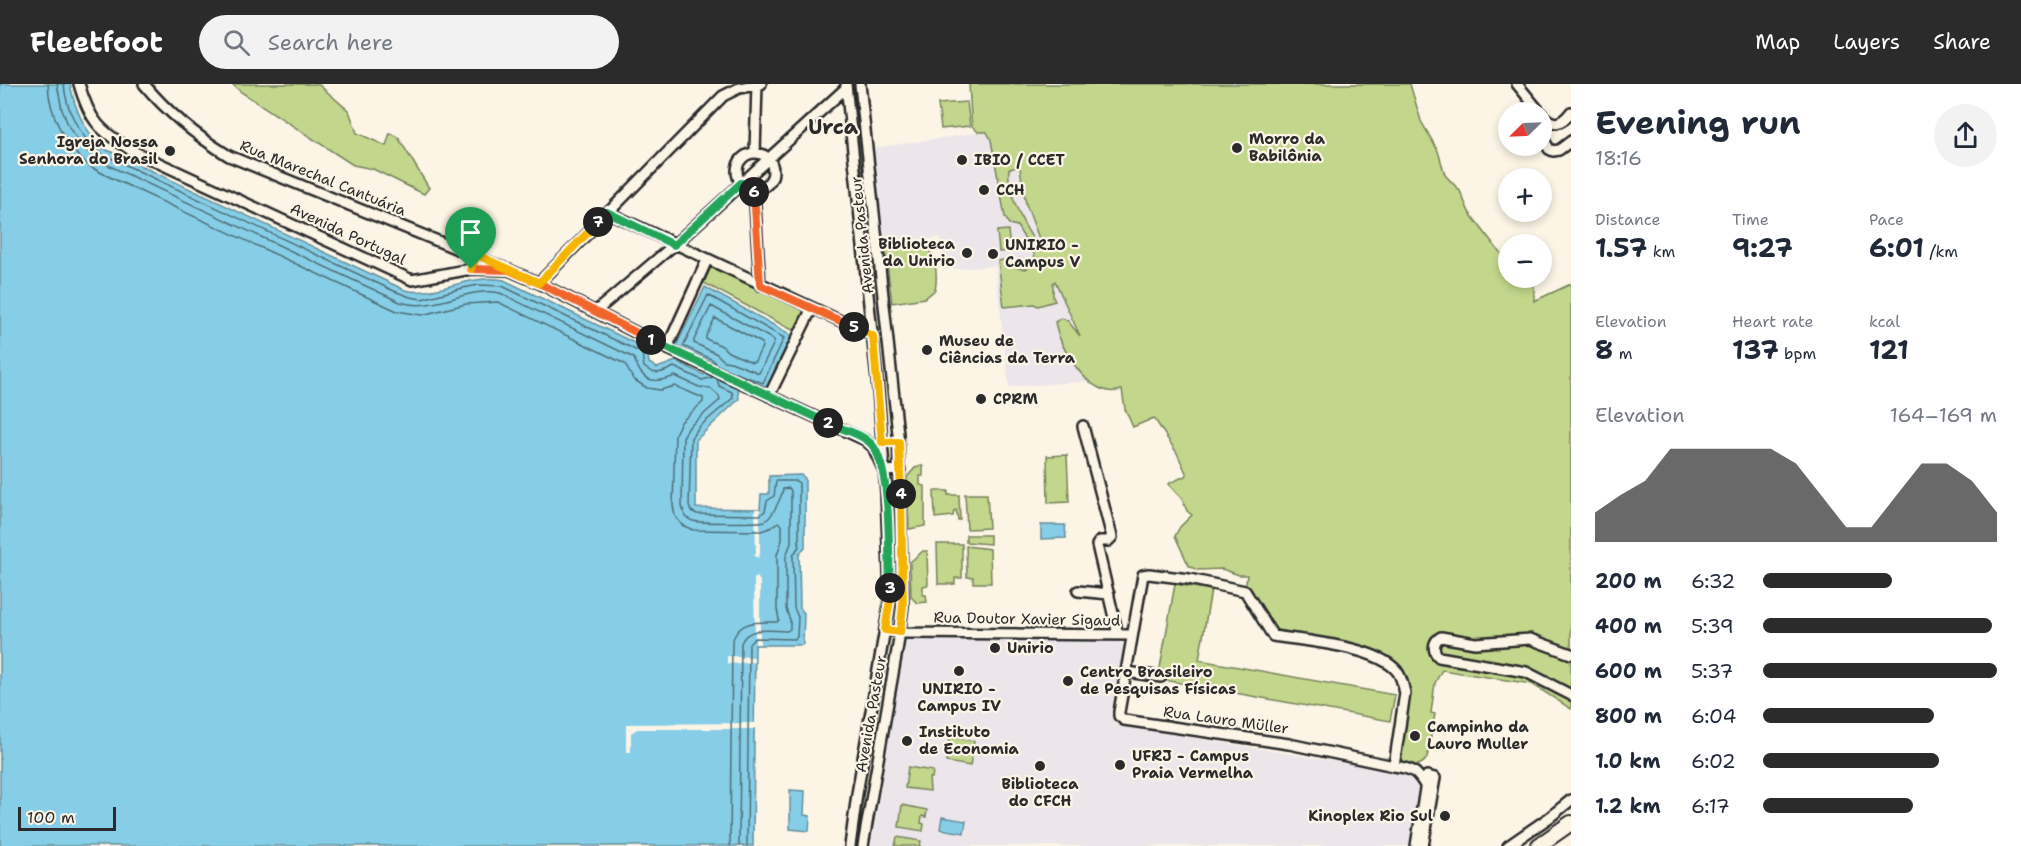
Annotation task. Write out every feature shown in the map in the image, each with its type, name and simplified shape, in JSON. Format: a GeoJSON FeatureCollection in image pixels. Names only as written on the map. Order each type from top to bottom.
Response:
{"type":"FeatureCollection","features":[{"type":"Feature","properties":{"kind":"highway"},"geometry":{"type":"LineString","coordinates":[[1538,846],[1571,823]]}},
{"type":"Feature","properties":{"kind":"street","name":"Avenida Portugal"},"geometry":{"type":"LineString","coordinates":[[79,84],[90,116],[106,134],[133,152],[412,280],[471,269],[509,270],[669,349],[865,440],[873,447],[884,471]]}},
{"type":"Feature","properties":{"kind":"street","name":"Rua Marechal Cantuária"},"geometry":{"type":"LineString","coordinates":[[144,84],[166,108],[212,146],[229,156],[477,255],[509,270]]}},
{"type":"Feature","properties":{"kind":"street"},"geometry":{"type":"LineString","coordinates":[[539,283],[723,96],[739,88],[759,84],[754,152]]}},
{"type":"Feature","properties":{"kind":"street","name":"Avenida Pasteur"},"geometry":{"type":"LineString","coordinates":[[860,84],[899,442],[903,606],[863,846]]}},
{"type":"Feature","properties":{"kind":"street"},"geometry":{"type":"LineString","coordinates":[[1517,84],[1531,102]]}},
{"type":"Feature","properties":{"kind":"street"},"geometry":{"type":"LineString","coordinates":[[596,312],[674,245],[846,86]]}},
{"type":"Feature","properties":{"kind":"street","name":"Avenida Pasteur"},"geometry":{"type":"LineString","coordinates":[[846,86],[873,336],[884,471],[890,600],[850,846]]}},
{"type":"Feature","properties":{"kind":"street"},"geometry":{"type":"LineString","coordinates":[[1526,96],[1528,102]]}},
{"type":"Feature","properties":{"kind":"street"},"geometry":{"type":"LineString","coordinates":[[1552,123],[1565,120],[1571,112]]}},
{"type":"Feature","properties":{"kind":"street"},"geometry":{"type":"LineString","coordinates":[[1552,150],[1558,150],[1571,141]]}},
{"type":"Feature","properties":{"kind":"street"},"geometry":{"type":"LineString","coordinates":[[754,152],[769,159],[773,170],[770,182],[760,189],[754,189],[741,183],[736,174],[738,163],[744,155],[754,152]]}},
{"type":"Feature","properties":{"kind":"street"},"geometry":{"type":"LineString","coordinates":[[854,161],[868,159]]}},
{"type":"Feature","properties":{"kind":"street"},"geometry":{"type":"LineString","coordinates":[[754,189],[760,285]]}},
{"type":"Feature","properties":{"kind":"street"},"geometry":{"type":"LineString","coordinates":[[607,212],[873,336]]}},
{"type":"Feature","properties":{"kind":"street"},"geometry":{"type":"LineString","coordinates":[[471,269],[477,255]]}},
{"type":"Feature","properties":{"kind":"street"},"geometry":{"type":"LineString","coordinates":[[669,349],[707,260]]}},
{"type":"Feature","properties":{"kind":"street"},"geometry":{"type":"LineString","coordinates":[[766,395],[812,308]]}},
{"type":"Feature","properties":{"kind":"street"},"geometry":{"type":"LineString","coordinates":[[1083,426],[1111,539],[1100,541],[1096,545],[1118,635]]}},
{"type":"Feature","properties":{"kind":"street"},"geometry":{"type":"LineString","coordinates":[[882,442],[899,442]]}},
{"type":"Feature","properties":{"kind":"street"},"geometry":{"type":"LineString","coordinates":[[884,471],[900,470]]}},
{"type":"Feature","properties":{"kind":"street","name":"Rua Lauro Müller"},"geometry":{"type":"LineString","coordinates":[[1394,766],[1405,693],[1403,682],[1391,666],[1364,651],[1273,636],[1245,591],[1189,579],[1143,575],[1119,712],[1119,716],[1124,720],[1289,744],[1394,766],[1414,770],[1426,787]]}},
{"type":"Feature","properties":{"kind":"street"},"geometry":{"type":"LineString","coordinates":[[1078,591],[1109,594]]}},
{"type":"Feature","properties":{"kind":"street","name":"Rua Doutor Xavier Sigaud"},"geometry":{"type":"LineString","coordinates":[[885,630],[1132,635]]}},
{"type":"Feature","properties":{"kind":"street"},"geometry":{"type":"LineString","coordinates":[[1571,654],[1530,639],[1475,643],[1438,638],[1434,647],[1436,654],[1456,661],[1517,670],[1571,695]]}},
{"type":"Feature","properties":{"kind":"street"},"geometry":{"type":"LineString","coordinates":[[1127,672],[1161,676]]}},
{"type":"Feature","properties":{"kind":"street"},"geometry":{"type":"LineString","coordinates":[[1431,777],[1420,845],[1426,787],[1431,777]]}},
{"type":"Feature","properties":{"kind":"street"},"geometry":{"type":"LineString","coordinates":[[857,794],[872,796]]}},
{"type":"Feature","properties":{"kind":"street"},"geometry":{"type":"LineString","coordinates":[[1508,846],[1550,818],[1571,800]]}},
{"type":"Feature","properties":{"kind":"shaded area","name":"UNIRIO - Campus V"},"geometry":{"type":"Polygon","coordinates":[[[1010,128],[1025,204],[1074,326],[1108,380],[1009,387],[995,266],[943,270],[940,238],[883,243],[873,148],[1010,128]]]}},
{"type":"Feature","properties":{"kind":"shaded area","name":"UFRJ - Campus Praia Vermelha"},"geometry":{"type":"Polygon","coordinates":[[[905,638],[1118,641],[1124,649],[1113,724],[1413,775],[1420,786],[1410,846],[871,846],[905,638]]]}},
{"type":"Feature","properties":{"kind":"green space"},"geometry":{"type":"Polygon","coordinates":[[[232,84],[318,84],[349,111],[357,133],[386,146],[390,133],[398,137],[429,188],[424,194],[373,169],[353,165],[232,84]]]}},
{"type":"Feature","properties":{"kind":"green space"},"geometry":{"type":"Polygon","coordinates":[[[969,84],[1410,84],[1421,121],[1438,151],[1445,175],[1460,191],[1469,212],[1498,250],[1498,288],[1534,288],[1534,301],[1571,284],[1571,709],[1532,684],[1442,670],[1435,683],[1431,713],[1435,714],[1427,758],[1417,765],[1396,762],[1407,706],[1406,679],[1358,646],[1274,629],[1245,591],[1247,575],[1239,575],[1222,569],[1197,570],[1189,566],[1175,536],[1192,515],[1187,511],[1182,499],[1168,484],[1187,475],[1177,453],[1154,418],[1133,427],[1125,409],[1122,390],[1110,391],[1098,388],[1073,363],[1061,342],[1055,322],[1062,318],[1068,321],[1080,336],[1055,281],[1053,297],[1055,301],[1038,306],[1034,304],[1004,307],[998,261],[1011,259],[1017,268],[1026,269],[1033,264],[1035,256],[1017,226],[1009,224],[1005,217],[991,140],[987,132],[978,132],[972,126],[969,84]],[[1017,167],[1009,169],[1014,200],[1024,224],[1043,249],[1026,204],[1020,169],[1017,167]]]}},
{"type":"Feature","properties":{"kind":"green space"},"geometry":{"type":"Polygon","coordinates":[[[967,102],[970,126],[941,129],[938,104],[967,102]]]}},
{"type":"Feature","properties":{"kind":"green space"},"geometry":{"type":"Polygon","coordinates":[[[1008,230],[1010,251],[999,252],[997,231],[1008,230]]]}},
{"type":"Feature","properties":{"kind":"green space"},"geometry":{"type":"Polygon","coordinates":[[[921,245],[933,257],[936,270],[935,290],[925,298],[892,303],[885,248],[921,245]]]}},
{"type":"Feature","properties":{"kind":"green space"},"geometry":{"type":"Polygon","coordinates":[[[714,266],[807,309],[796,332],[704,283],[710,269],[714,266]]]}},
{"type":"Feature","properties":{"kind":"green space"},"geometry":{"type":"Polygon","coordinates":[[[1067,455],[1069,502],[1048,503],[1047,456],[1067,455]]]}},
{"type":"Feature","properties":{"kind":"green space"},"geometry":{"type":"Polygon","coordinates":[[[923,466],[923,476],[920,476],[920,485],[925,486],[925,526],[909,529],[907,477],[923,466]]]}},
{"type":"Feature","properties":{"kind":"green space"},"geometry":{"type":"Polygon","coordinates":[[[934,491],[948,491],[948,495],[959,495],[960,520],[958,520],[956,510],[953,516],[935,518],[934,491]]]}},
{"type":"Feature","properties":{"kind":"green space"},"geometry":{"type":"Polygon","coordinates":[[[965,494],[987,494],[989,528],[967,529],[965,494]]]}},
{"type":"Feature","properties":{"kind":"green space"},"geometry":{"type":"Polygon","coordinates":[[[966,535],[990,535],[990,544],[966,542],[966,535]]]}},
{"type":"Feature","properties":{"kind":"green space"},"geometry":{"type":"Polygon","coordinates":[[[937,544],[962,544],[962,578],[955,578],[955,584],[938,584],[937,544]]]}},
{"type":"Feature","properties":{"kind":"green space"},"geometry":{"type":"Polygon","coordinates":[[[966,546],[990,549],[991,583],[973,583],[973,577],[967,577],[966,546]]]}},
{"type":"Feature","properties":{"kind":"green space"},"geometry":{"type":"Polygon","coordinates":[[[923,551],[927,551],[928,585],[923,586],[923,595],[926,595],[927,602],[917,603],[911,597],[910,562],[923,551]]]}},
{"type":"Feature","properties":{"kind":"green space"},"geometry":{"type":"Polygon","coordinates":[[[1175,584],[1211,590],[1199,660],[1395,695],[1390,721],[1158,679],[1175,584]]]}},
{"type":"Feature","properties":{"kind":"green space"},"geometry":{"type":"Polygon","coordinates":[[[950,737],[974,741],[970,766],[946,762],[950,737]]]}},
{"type":"Feature","properties":{"kind":"green space"},"geometry":{"type":"Polygon","coordinates":[[[908,767],[933,771],[932,778],[929,778],[930,791],[905,788],[908,767]]]}},
{"type":"Feature","properties":{"kind":"green space"},"geometry":{"type":"Polygon","coordinates":[[[902,805],[927,810],[926,817],[922,816],[923,831],[899,827],[902,805]]]}},
{"type":"Feature","properties":{"kind":"green space"},"geometry":{"type":"Polygon","coordinates":[[[897,837],[921,841],[920,846],[895,846],[897,837]]]}},
{"type":"Feature","properties":{"kind":"water"},"geometry":{"type":"Polygon","coordinates":[[[0,84],[70,84],[81,119],[103,148],[405,290],[428,291],[478,280],[504,280],[647,349],[649,363],[657,368],[676,361],[704,375],[711,370],[675,348],[705,287],[788,333],[791,338],[767,390],[726,375],[723,382],[738,388],[739,399],[696,440],[696,508],[760,509],[761,494],[769,494],[769,476],[801,475],[805,478],[805,547],[799,555],[800,608],[804,613],[803,644],[755,645],[753,846],[0,846],[0,84]]]}},
{"type":"Feature","properties":{"kind":"water"},"geometry":{"type":"Polygon","coordinates":[[[1041,525],[1065,525],[1066,538],[1041,539],[1041,525]]]}},
{"type":"Feature","properties":{"kind":"water"},"geometry":{"type":"Polygon","coordinates":[[[790,790],[805,791],[804,815],[810,816],[809,831],[790,829],[790,790]]]}},
{"type":"Feature","properties":{"kind":"water"},"geometry":{"type":"Polygon","coordinates":[[[942,817],[966,821],[964,833],[940,829],[942,817]]]}},
{"type":"Feature","properties":{"kind":"pier"},"geometry":{"type":"Polygon","coordinates":[[[755,509],[760,509],[760,554],[758,558],[754,555],[756,552],[755,509]]]}},
{"type":"Feature","properties":{"kind":"pier"},"geometry":{"type":"Polygon","coordinates":[[[757,577],[760,581],[760,644],[755,644],[754,579],[757,577]]]}},
{"type":"Feature","properties":{"kind":"pier"},"geometry":{"type":"Polygon","coordinates":[[[727,656],[754,657],[754,662],[727,664],[727,656]]]}},
{"type":"Feature","properties":{"kind":"pier"},"geometry":{"type":"Polygon","coordinates":[[[754,723],[754,729],[637,729],[631,733],[631,752],[626,752],[626,724],[754,723]]]}},
{"type":"Feature","properties":{"kind":"place","name":"Morro da Babilônia"},"geometry":{"type":"Point","coordinates":[1237,148]}},
{"type":"Feature","properties":{"kind":"place","name":"Igreja Nossa Senhora do Brasil"},"geometry":{"type":"Point","coordinates":[170,151]}},
{"type":"Feature","properties":{"kind":"place","name":"IBIO / CCET"},"geometry":{"type":"Point","coordinates":[962,160]}},
{"type":"Feature","properties":{"kind":"place","name":"CCH"},"geometry":{"type":"Point","coordinates":[984,190]}},
{"type":"Feature","properties":{"kind":"place","name":"Biblioteca da Unirio"},"geometry":{"type":"Point","coordinates":[967,253]}},
{"type":"Feature","properties":{"kind":"place","name":"UNIRIO - Campus V"},"geometry":{"type":"Point","coordinates":[993,254]}},
{"type":"Feature","properties":{"kind":"place","name":"Museu de Ciências da Terra"},"geometry":{"type":"Point","coordinates":[927,350]}},
{"type":"Feature","properties":{"kind":"place","name":"CPRM"},"geometry":{"type":"Point","coordinates":[981,399]}},
{"type":"Feature","properties":{"kind":"place","name":"Unirio"},"geometry":{"type":"Point","coordinates":[995,648]}},
{"type":"Feature","properties":{"kind":"place","name":"UNIRIO - Campus IV"},"geometry":{"type":"Point","coordinates":[959,671]}},
{"type":"Feature","properties":{"kind":"place","name":"Centro Brasileiro de Pesquisas Físicas"},"geometry":{"type":"Point","coordinates":[1068,681]}},
{"type":"Feature","properties":{"kind":"place","name":"Campinho da Lauro Muller"},"geometry":{"type":"Point","coordinates":[1415,736]}},
{"type":"Feature","properties":{"kind":"place","name":"Instituto de Economia"},"geometry":{"type":"Point","coordinates":[907,741]}},
{"type":"Feature","properties":{"kind":"place","name":"UFRJ - Campus Praia Vermelha"},"geometry":{"type":"Point","coordinates":[1120,765]}},
{"type":"Feature","properties":{"kind":"place","name":"Biblioteca do CFCH"},"geometry":{"type":"Point","coordinates":[1040,766]}},
{"type":"Feature","properties":{"kind":"place","name":"Kinoplex Rio Sul"},"geometry":{"type":"Point","coordinates":[1445,816]}},
{"type":"Feature","properties":{"kind":"district","name":"Urca"},"geometry":{"type":"Point","coordinates":[833,127]}},
{"type":"Feature","properties":{"kind":"route"},"geometry":{"type":"LineString","coordinates":[[471,269],[477,255],[539,283],[607,212],[674,245],[741,183],[747,188],[754,189],[760,285],[873,336],[882,442],[899,442],[903,558],[903,606],[900,632],[885,630],[890,600],[884,471],[873,447],[865,440],[670,350],[539,283],[509,270],[471,269]]}}]}
